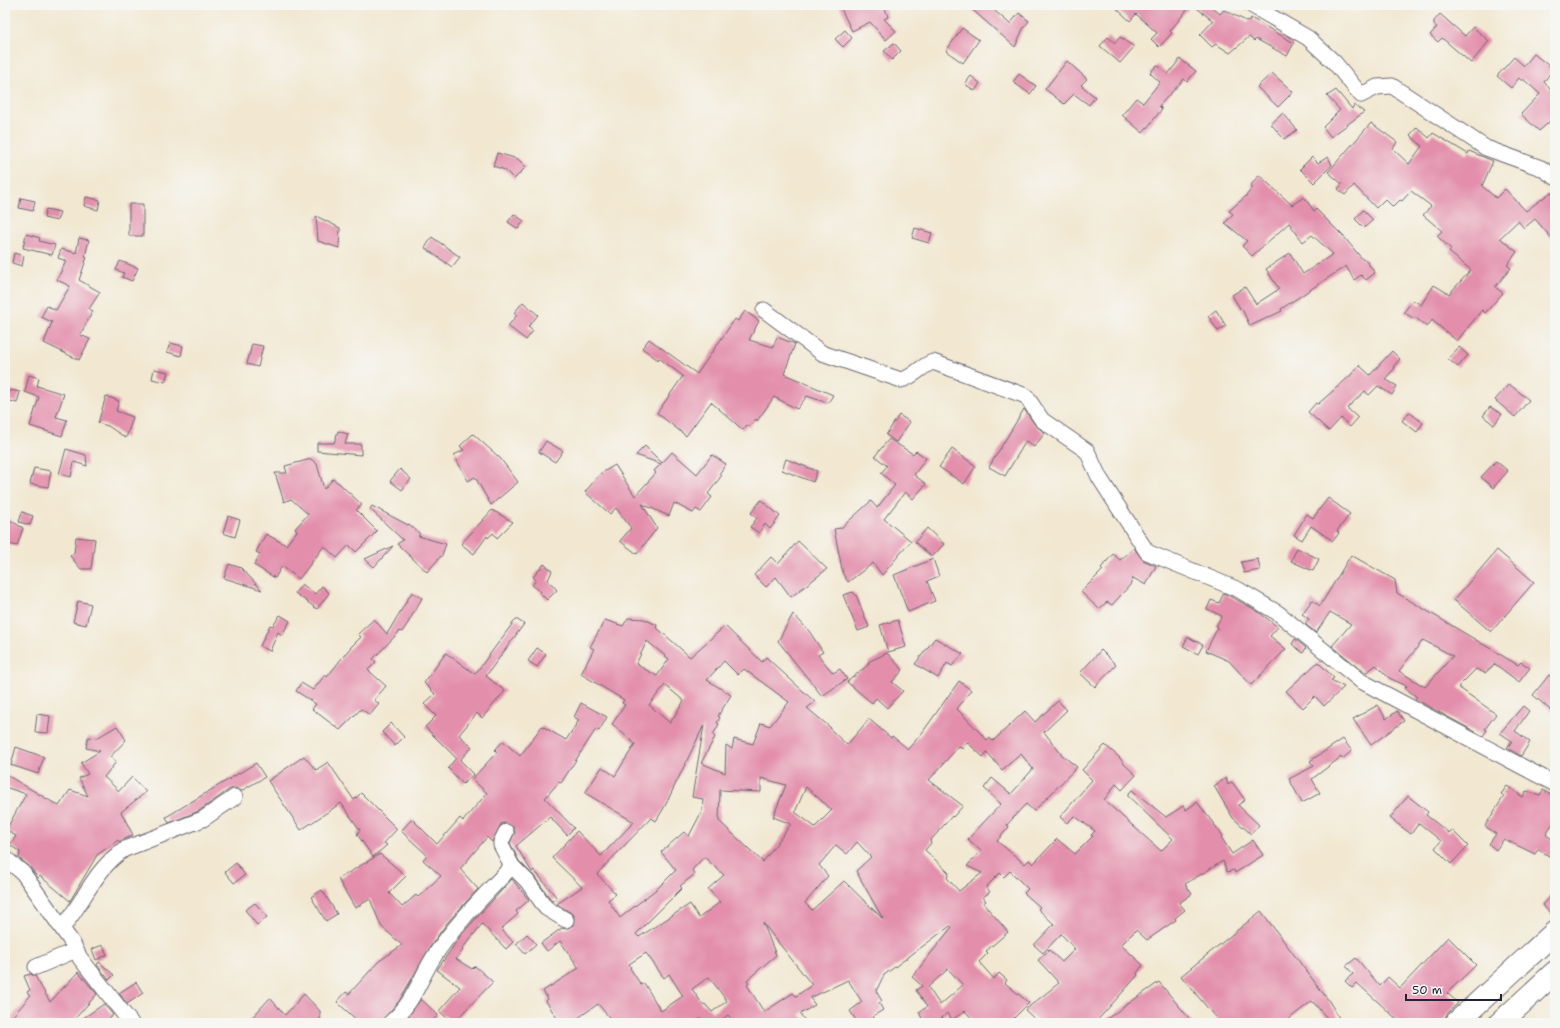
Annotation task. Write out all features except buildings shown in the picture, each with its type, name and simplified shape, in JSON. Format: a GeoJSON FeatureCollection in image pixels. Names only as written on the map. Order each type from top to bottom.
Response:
{"type":"FeatureCollection","features":[{"type":"Feature","properties":{"kind":"highway"},"geometry":{"type":"LineString","coordinates":[[1456,1023],[1555,932]]}},
{"type":"Feature","properties":{"kind":"highway"},"geometry":{"type":"LineString","coordinates":[[1500,1023],[1555,972]]}},
{"type":"Feature","properties":{"kind":"street"},"geometry":{"type":"LineString","coordinates":[[1250,5],[1308,38],[1335,63],[1361,95],[1377,87],[1392,86],[1486,148],[1541,168],[1555,177]]}},
{"type":"Feature","properties":{"kind":"street"},"geometry":{"type":"LineString","coordinates":[[764,310],[822,353],[901,380],[908,378],[924,364],[933,362],[1026,396],[1042,420],[1087,451],[1098,477],[1147,552],[1239,590],[1278,613],[1361,681],[1555,784]]}},
{"type":"Feature","properties":{"kind":"street"},"geometry":{"type":"LineString","coordinates":[[62,928],[78,908],[108,862],[115,855],[125,849],[203,819],[235,797]]}},
{"type":"Feature","properties":{"kind":"street"},"geometry":{"type":"LineString","coordinates":[[506,832],[501,845],[512,866],[527,881],[546,908],[566,920]]}},
{"type":"Feature","properties":{"kind":"street"},"geometry":{"type":"LineString","coordinates":[[5,858],[23,874],[62,928],[80,958],[131,1023]]}},
{"type":"Feature","properties":{"kind":"street"},"geometry":{"type":"LineString","coordinates":[[390,1023],[403,1012],[415,994],[437,951],[512,866]]}},
{"type":"Feature","properties":{"kind":"street"},"geometry":{"type":"LineString","coordinates":[[36,967],[76,950]]}}]}
